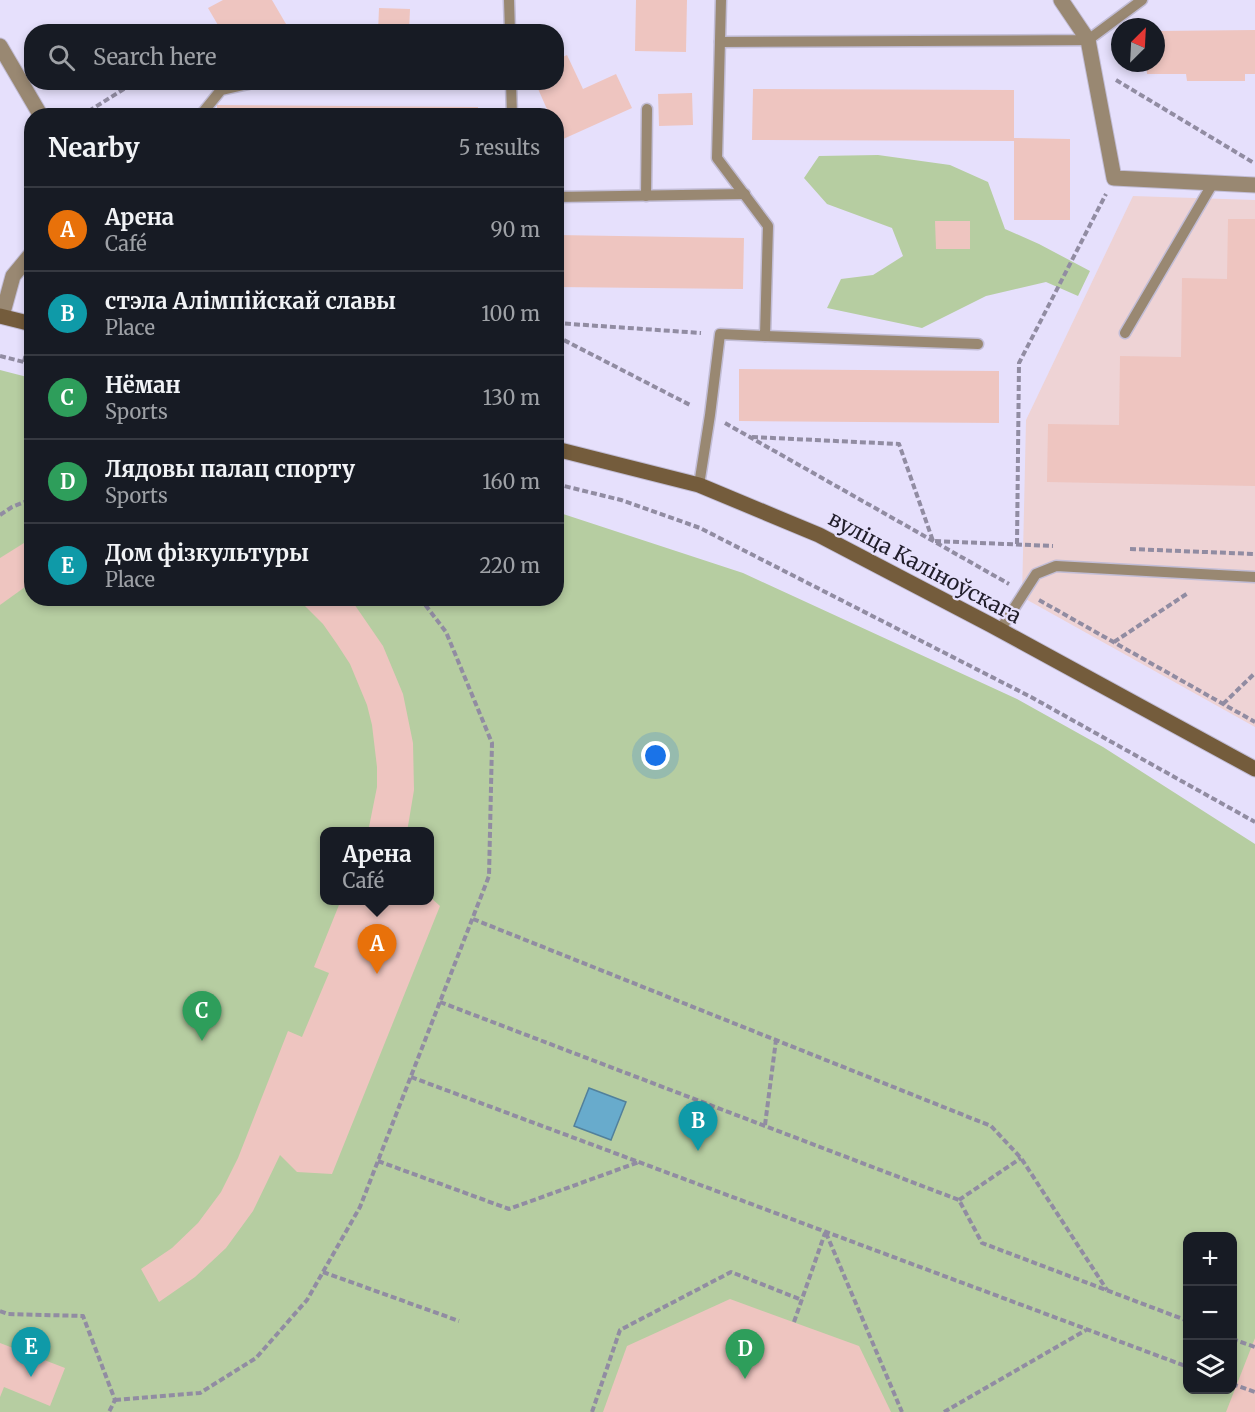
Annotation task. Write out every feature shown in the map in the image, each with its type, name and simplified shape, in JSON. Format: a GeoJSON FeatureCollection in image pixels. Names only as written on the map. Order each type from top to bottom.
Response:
{"type":"FeatureCollection","features":[{"type":"Feature","properties":{"kind":"main road"},"geometry":{"type":"LineString","coordinates":[[1,316],[24,322]]}},
{"type":"Feature","properties":{"kind":"main road","name":"вуліца Каліноўскага"},"geometry":{"type":"LineString","coordinates":[[564,451],[699,485],[819,535],[1000,630],[1255,769]]}},
{"type":"Feature","properties":{"kind":"street"},"geometry":{"type":"LineString","coordinates":[[1061,0],[1088,40],[1114,178],[1255,185]]}},
{"type":"Feature","properties":{"kind":"street"},"geometry":{"type":"LineString","coordinates":[[0,46],[24,87]]}},
{"type":"Feature","properties":{"kind":"street"},"geometry":{"type":"LineString","coordinates":[[26,90],[36,108]]}},
{"type":"Feature","properties":{"kind":"street"},"geometry":{"type":"LineString","coordinates":[[1,316],[13,276],[24,263]]}},
{"type":"Feature","properties":{"kind":"lane"},"geometry":{"type":"LineString","coordinates":[[509,0],[510,24]]}},
{"type":"Feature","properties":{"kind":"lane"},"geometry":{"type":"LineString","coordinates":[[721,0],[717,158],[768,226],[765,336]]}},
{"type":"Feature","properties":{"kind":"lane"},"geometry":{"type":"LineString","coordinates":[[720,42],[1088,40],[1142,0]]}},
{"type":"Feature","properties":{"kind":"lane"},"geometry":{"type":"LineString","coordinates":[[206,108],[221,90]]}},
{"type":"Feature","properties":{"kind":"lane"},"geometry":{"type":"LineString","coordinates":[[511,90],[512,108]]}},
{"type":"Feature","properties":{"kind":"lane"},"geometry":{"type":"LineString","coordinates":[[646,196],[647,109]]}},
{"type":"Feature","properties":{"kind":"lane"},"geometry":{"type":"LineString","coordinates":[[1125,333],[1213,183]]}},
{"type":"Feature","properties":{"kind":"lane"},"geometry":{"type":"LineString","coordinates":[[564,197],[745,194]]}},
{"type":"Feature","properties":{"kind":"lane"},"geometry":{"type":"LineString","coordinates":[[699,485],[720,334],[978,344]]}},
{"type":"Feature","properties":{"kind":"lane"},"geometry":{"type":"LineString","coordinates":[[1000,630],[1036,574],[1056,566],[1255,577]]}},
{"type":"Feature","properties":{"kind":"path"},"geometry":{"type":"LineString","coordinates":[[1092,66],[1255,163]]}},
{"type":"Feature","properties":{"kind":"path"},"geometry":{"type":"LineString","coordinates":[[94,108],[122,90]]}},
{"type":"Feature","properties":{"kind":"path"},"geometry":{"type":"LineString","coordinates":[[1017,544],[1019,363],[1114,178]]}},
{"type":"Feature","properties":{"kind":"path"},"geometry":{"type":"LineString","coordinates":[[564,323],[720,334]]}},
{"type":"Feature","properties":{"kind":"path"},"geometry":{"type":"LineString","coordinates":[[564,340],[750,437],[1255,722]]}},
{"type":"Feature","properties":{"kind":"path"},"geometry":{"type":"LineString","coordinates":[[0,357],[24,362]]}},
{"type":"Feature","properties":{"kind":"path"},"geometry":{"type":"LineString","coordinates":[[750,437],[899,444],[933,541]]}},
{"type":"Feature","properties":{"kind":"path"},"geometry":{"type":"LineString","coordinates":[[564,486],[621,500],[700,528],[1031,697],[1255,822]]}},
{"type":"Feature","properties":{"kind":"path"},"geometry":{"type":"LineString","coordinates":[[0,515],[24,502]]}},
{"type":"Feature","properties":{"kind":"path"},"geometry":{"type":"LineString","coordinates":[[1114,642],[1217,575],[1242,554]]}},
{"type":"Feature","properties":{"kind":"path"},"geometry":{"type":"LineString","coordinates":[[115,1400],[200,1393],[256,1358],[307,1300],[360,1207],[411,1077],[489,876],[492,743],[446,632],[426,606]]}},
{"type":"Feature","properties":{"kind":"path"},"geometry":{"type":"LineString","coordinates":[[1223,704],[1255,673]]}},
{"type":"Feature","properties":{"kind":"path"},"geometry":{"type":"LineString","coordinates":[[473,918],[991,1126],[1021,1158],[1107,1291]]}},
{"type":"Feature","properties":{"kind":"path"},"geometry":{"type":"LineString","coordinates":[[440,1002],[959,1200],[982,1243],[1183,1319]]}},
{"type":"Feature","properties":{"kind":"path"},"geometry":{"type":"LineString","coordinates":[[765,1126],[776,1040]]}},
{"type":"Feature","properties":{"kind":"path"},"geometry":{"type":"LineString","coordinates":[[411,1077],[1183,1365]]}},
{"type":"Feature","properties":{"kind":"path"},"geometry":{"type":"LineString","coordinates":[[959,1200],[1021,1158]]}},
{"type":"Feature","properties":{"kind":"path"},"geometry":{"type":"LineString","coordinates":[[378,1161],[508,1209],[639,1162]]}},
{"type":"Feature","properties":{"kind":"path"},"geometry":{"type":"LineString","coordinates":[[794,1322],[825,1232]]}},
{"type":"Feature","properties":{"kind":"path"},"geometry":{"type":"LineString","coordinates":[[825,1232],[902,1412]]}},
{"type":"Feature","properties":{"kind":"path"},"geometry":{"type":"LineString","coordinates":[[323,1272],[459,1321]]}},
{"type":"Feature","properties":{"kind":"path"},"geometry":{"type":"LineString","coordinates":[[592,1412],[620,1330],[731,1272],[802,1300]]}},
{"type":"Feature","properties":{"kind":"path"},"geometry":{"type":"LineString","coordinates":[[0,1311],[8,1314],[83,1316],[115,1400],[109,1412]]}},
{"type":"Feature","properties":{"kind":"path"},"geometry":{"type":"LineString","coordinates":[[944,1412],[1087,1330]]}},
{"type":"Feature","properties":{"kind":"path"},"geometry":{"type":"LineString","coordinates":[[1236,1340],[1255,1347]]}},
{"type":"Feature","properties":{"kind":"path"},"geometry":{"type":"LineString","coordinates":[[1237,1385],[1255,1392]]}},
{"type":"Feature","properties":{"kind":"shaded area"},"geometry":{"type":"Polygon","coordinates":[[[1133,196],[1255,200],[1255,727],[1022,597],[1026,420],[1133,196]]]}},
{"type":"Feature","properties":{"kind":"green space"},"geometry":{"type":"Polygon","coordinates":[[[878,155],[950,165],[988,182],[1005,229],[1090,271],[1078,296],[1046,282],[986,296],[922,328],[827,308],[841,279],[873,275],[903,256],[892,228],[827,204],[804,178],[819,156],[878,155]]]}},
{"type":"Feature","properties":{"kind":"green space"},"geometry":{"type":"Polygon","coordinates":[[[0,370],[24,376],[24,606],[564,606],[564,514],[743,573],[1017,699],[1103,747],[1255,844],[1255,1401],[1251,1412],[0,1412],[0,370]]]}},
{"type":"Feature","properties":{"kind":"water"},"geometry":{"type":"Polygon","coordinates":[[[589,1088],[626,1102],[611,1140],[574,1126],[589,1088]]]}},
{"type":"Feature","properties":{"kind":"building"},"geometry":{"type":"Polygon","coordinates":[[[223,0],[272,0],[286,24],[217,24],[208,8],[223,0]]]}},
{"type":"Feature","properties":{"kind":"building"},"geometry":{"type":"Polygon","coordinates":[[[636,0],[687,0],[686,52],[635,51],[636,0]]]}},
{"type":"Feature","properties":{"kind":"building"},"geometry":{"type":"Polygon","coordinates":[[[379,8],[410,9],[409,24],[378,24],[379,8]]]}},
{"type":"Feature","properties":{"kind":"building"},"geometry":{"type":"Polygon","coordinates":[[[1255,30],[1255,74],[1245,74],[1245,81],[1187,81],[1186,74],[1147,74],[1147,72],[1165,72],[1165,31],[1255,30]]]}},
{"type":"Feature","properties":{"kind":"building"},"geometry":{"type":"Polygon","coordinates":[[[567,55],[583,89],[616,74],[632,108],[564,139],[564,108],[546,108],[539,90],[564,90],[564,56],[567,55]]]}},
{"type":"Feature","properties":{"kind":"building"},"geometry":{"type":"Polygon","coordinates":[[[753,89],[1014,90],[1014,138],[1070,139],[1070,220],[1014,220],[1014,141],[752,140],[753,89]]]}},
{"type":"Feature","properties":{"kind":"building"},"geometry":{"type":"Polygon","coordinates":[[[692,93],[693,125],[659,126],[658,94],[692,93]]]}},
{"type":"Feature","properties":{"kind":"building"},"geometry":{"type":"Polygon","coordinates":[[[217,105],[478,107],[478,108],[217,108],[217,105]]]}},
{"type":"Feature","properties":{"kind":"building"},"geometry":{"type":"Polygon","coordinates":[[[1228,219],[1255,219],[1255,486],[1047,482],[1048,424],[1119,425],[1120,356],[1181,357],[1182,278],[1227,279],[1228,219]]]}},
{"type":"Feature","properties":{"kind":"building"},"geometry":{"type":"Polygon","coordinates":[[[935,221],[970,221],[970,249],[936,249],[935,221]]]}},
{"type":"Feature","properties":{"kind":"building"},"geometry":{"type":"Polygon","coordinates":[[[564,235],[744,238],[743,289],[564,287],[564,235]]]}},
{"type":"Feature","properties":{"kind":"building"},"geometry":{"type":"Polygon","coordinates":[[[739,369],[999,371],[999,423],[739,421],[739,369]]]}},
{"type":"Feature","properties":{"kind":"building"},"geometry":{"type":"Polygon","coordinates":[[[24,543],[24,588],[0,605],[0,558],[24,543]]]}},
{"type":"Feature","properties":{"kind":"building"},"geometry":{"type":"Polygon","coordinates":[[[305,606],[356,606],[383,646],[403,694],[413,743],[414,790],[408,827],[369,827],[377,787],[372,725],[367,705],[350,664],[323,624],[305,606]]]}},
{"type":"Feature","properties":{"kind":"building"},"geometry":{"type":"Polygon","coordinates":[[[434,901],[440,906],[332,1174],[297,1172],[280,1155],[253,1211],[226,1248],[195,1277],[159,1302],[141,1269],[172,1248],[198,1223],[221,1192],[238,1158],[288,1031],[302,1037],[329,973],[314,967],[339,905],[434,905],[434,901]]]}},
{"type":"Feature","properties":{"kind":"building"},"geometry":{"type":"Polygon","coordinates":[[[730,1299],[859,1346],[891,1412],[603,1412],[627,1346],[730,1299]]]}},
{"type":"Feature","properties":{"kind":"building"},"geometry":{"type":"Polygon","coordinates":[[[1255,1338],[1255,1412],[1226,1412],[1233,1394],[1237,1394],[1237,1384],[1255,1338]]]}},
{"type":"Feature","properties":{"kind":"building"},"geometry":{"type":"Polygon","coordinates":[[[0,1343],[65,1368],[50,1406],[4,1387],[0,1397],[0,1343]]]}},
{"type":"Feature","properties":{"kind":"place","name":"Арена"},"geometry":{"type":"Point","coordinates":[377,974]}},
{"type":"Feature","properties":{"kind":"place","name":"Нёман"},"geometry":{"type":"Point","coordinates":[202,1041]}},
{"type":"Feature","properties":{"kind":"place","name":"стэла Алімпійскай славы"},"geometry":{"type":"Point","coordinates":[698,1151]}},
{"type":"Feature","properties":{"kind":"place","name":"Дом фізкультуры"},"geometry":{"type":"Point","coordinates":[31,1377]}},
{"type":"Feature","properties":{"kind":"place","name":"Лядовы палац спорту"},"geometry":{"type":"Point","coordinates":[745,1379]}}]}
